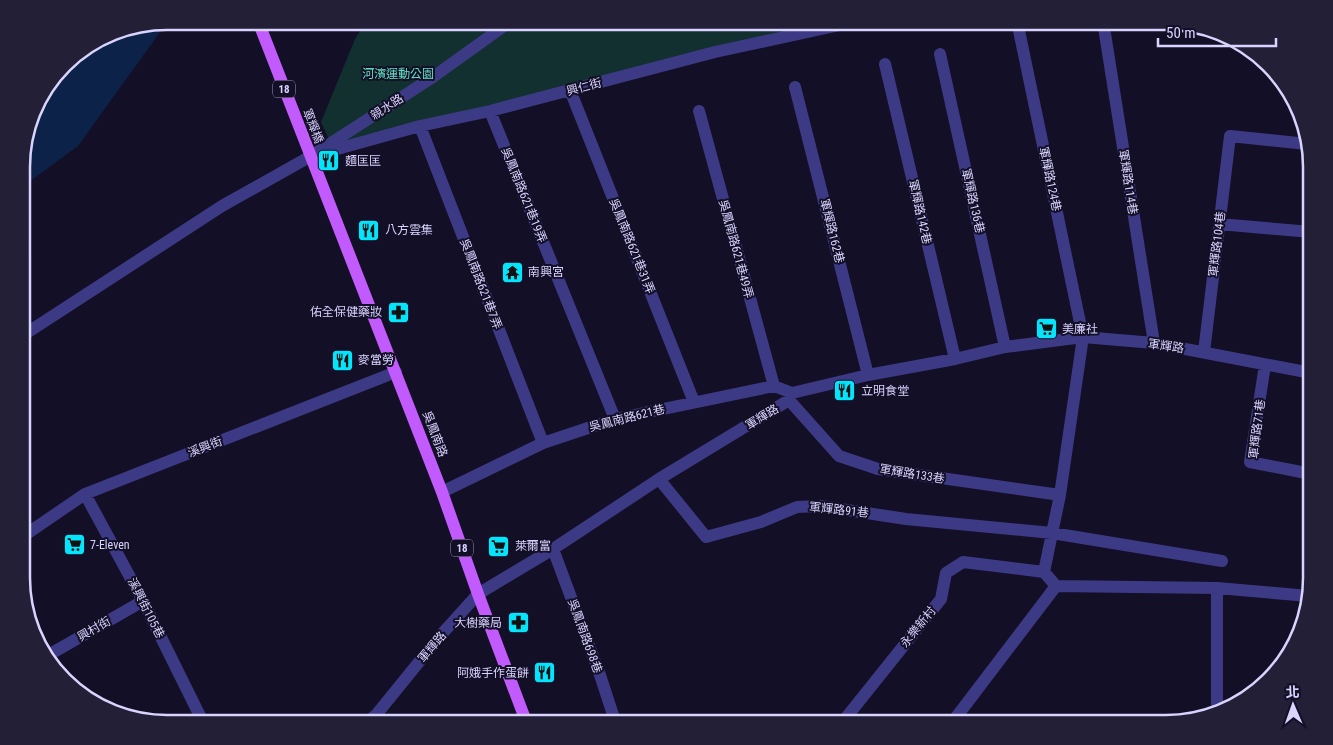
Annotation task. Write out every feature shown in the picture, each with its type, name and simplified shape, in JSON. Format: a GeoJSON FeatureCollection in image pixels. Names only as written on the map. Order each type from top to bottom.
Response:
{"type":"FeatureCollection","features":[{"type":"Feature","properties":{"kind":"main road","name":"軍輝橋"},"geometry":{"type":"LineString","coordinates":[[261,30],[310,156]]}},
{"type":"Feature","properties":{"kind":"main road","name":"吳鳳南路"},"geometry":{"type":"LineString","coordinates":[[310,156],[442,492],[524,715]]}},
{"type":"Feature","properties":{"kind":"street","name":"親水路"},"geometry":{"type":"LineString","coordinates":[[310,156],[433,77],[498,30]]}},
{"type":"Feature","properties":{"kind":"street","name":"興仁街"},"geometry":{"type":"LineString","coordinates":[[310,156],[420,126],[490,111],[715,52],[816,30]]}},
{"type":"Feature","properties":{"kind":"street","name":"軍輝路124巷"},"geometry":{"type":"LineString","coordinates":[[1019,30],[1084,337]]}},
{"type":"Feature","properties":{"kind":"street","name":"軍輝路114巷"},"geometry":{"type":"LineString","coordinates":[[1104,30],[1154,343]]}},
{"type":"Feature","properties":{"kind":"street","name":"軍輝路136巷"},"geometry":{"type":"LineString","coordinates":[[940,54],[1005,347]]}},
{"type":"Feature","properties":{"kind":"street","name":"軍輝路142巷"},"geometry":{"type":"LineString","coordinates":[[885,64],[955,358]]}},
{"type":"Feature","properties":{"kind":"street","name":"軍輝路162巷"},"geometry":{"type":"LineString","coordinates":[[796,87],[868,375]]}},
{"type":"Feature","properties":{"kind":"street","name":"吳鳳南路621巷31弄"},"geometry":{"type":"LineString","coordinates":[[570,90],[694,402]]}},
{"type":"Feature","properties":{"kind":"street","name":"吳鳳南路621巷19弄"},"geometry":{"type":"LineString","coordinates":[[490,111],[615,419]]}},
{"type":"Feature","properties":{"kind":"street","name":"吳鳳南路621巷49弄"},"geometry":{"type":"LineString","coordinates":[[699,112],[774,386]]}},
{"type":"Feature","properties":{"kind":"street","name":"吳鳳南路621巷7弄"},"geometry":{"type":"LineString","coordinates":[[420,126],[543,443]]}},
{"type":"Feature","properties":{"kind":"street","name":"軍輝路104巷"},"geometry":{"type":"LineString","coordinates":[[1204,352],[1230,136],[1301,143]]}},
{"type":"Feature","properties":{"kind":"street"},"geometry":{"type":"LineString","coordinates":[[30,331],[222,206],[310,156]]}},
{"type":"Feature","properties":{"kind":"street"},"geometry":{"type":"LineString","coordinates":[[1219,224],[1303,231]]}},
{"type":"Feature","properties":{"kind":"street"},"geometry":{"type":"LineString","coordinates":[[1084,337],[1060,495],[1044,572],[1056,586],[1217,588],[1302,595]]}},
{"type":"Feature","properties":{"kind":"street","name":"軍輝路"},"geometry":{"type":"LineString","coordinates":[[376,715],[440,636],[478,594],[553,549],[659,479],[791,397],[868,375],[1005,347],[1084,337],[1154,343],[1303,372]]}},
{"type":"Feature","properties":{"kind":"street","name":"軍輝路71巷"},"geometry":{"type":"LineString","coordinates":[[1265,365],[1250,462],[1303,472]]}},
{"type":"Feature","properties":{"kind":"street","name":"溪興街"},"geometry":{"type":"LineString","coordinates":[[30,532],[85,494],[396,372]]}},
{"type":"Feature","properties":{"kind":"street"},"geometry":{"type":"LineString","coordinates":[[774,386],[791,397]]}},
{"type":"Feature","properties":{"kind":"street","name":"吳鳳南路621巷"},"geometry":{"type":"LineString","coordinates":[[442,492],[543,443],[615,419],[774,386]]}},
{"type":"Feature","properties":{"kind":"street","name":"軍輝路133巷"},"geometry":{"type":"LineString","coordinates":[[791,397],[839,456],[878,469],[1060,495]]}},
{"type":"Feature","properties":{"kind":"street","name":"軍輝路91巷"},"geometry":{"type":"LineString","coordinates":[[659,479],[706,537],[761,522],[797,507],[821,506],[906,518],[1052,533],[1222,561]]}},
{"type":"Feature","properties":{"kind":"street","name":"溪興街105巷"},"geometry":{"type":"LineString","coordinates":[[85,494],[143,602],[200,715]]}},
{"type":"Feature","properties":{"kind":"street","name":"吳鳳南路698巷"},"geometry":{"type":"LineString","coordinates":[[553,549],[613,715]]}},
{"type":"Feature","properties":{"kind":"street","name":"永樂新村"},"geometry":{"type":"LineString","coordinates":[[848,715],[941,599],[946,573],[963,562],[1044,572]]}},
{"type":"Feature","properties":{"kind":"street"},"geometry":{"type":"LineString","coordinates":[[958,715],[1056,586]]}},
{"type":"Feature","properties":{"kind":"street"},"geometry":{"type":"LineString","coordinates":[[1217,588],[1217,705]]}},
{"type":"Feature","properties":{"kind":"street","name":"興村街"},"geometry":{"type":"LineString","coordinates":[[52,653],[143,602]]}},
{"type":"Feature","properties":{"kind":"green space","name":"河濱運動公園"},"geometry":{"type":"Polygon","coordinates":[[[360,30],[790,30],[332,146],[321,122],[355,39],[360,30]]]}},
{"type":"Feature","properties":{"kind":"water"},"geometry":{"type":"Polygon","coordinates":[[[161,30],[78,146],[30,181],[31,149],[40,115],[53,91],[64,77],[84,58],[106,44],[123,37],[161,30]]]}},
{"type":"Feature","properties":{"kind":"place","name":"麵匡匡"},"geometry":{"type":"Point","coordinates":[329,161]}},
{"type":"Feature","properties":{"kind":"place","name":"八方雲集"},"geometry":{"type":"Point","coordinates":[369,230]}},
{"type":"Feature","properties":{"kind":"place","name":"南興宮"},"geometry":{"type":"Point","coordinates":[512,272]}},
{"type":"Feature","properties":{"kind":"place","name":"佑全保健藥妝"},"geometry":{"type":"Point","coordinates":[398,312]}},
{"type":"Feature","properties":{"kind":"place","name":"美廉社"},"geometry":{"type":"Point","coordinates":[1046,329]}},
{"type":"Feature","properties":{"kind":"place","name":"麥當勞"},"geometry":{"type":"Point","coordinates":[342,360]}},
{"type":"Feature","properties":{"kind":"place","name":"立明食堂"},"geometry":{"type":"Point","coordinates":[845,391]}},
{"type":"Feature","properties":{"kind":"place","name":"7-Eleven"},"geometry":{"type":"Point","coordinates":[74,545]}},
{"type":"Feature","properties":{"kind":"place","name":"萊爾富"},"geometry":{"type":"Point","coordinates":[499,546]}},
{"type":"Feature","properties":{"kind":"place","name":"大樹藥局"},"geometry":{"type":"Point","coordinates":[518,623]}},
{"type":"Feature","properties":{"kind":"place","name":"阿娥手作蛋餅"},"geometry":{"type":"Point","coordinates":[545,673]}}]}
